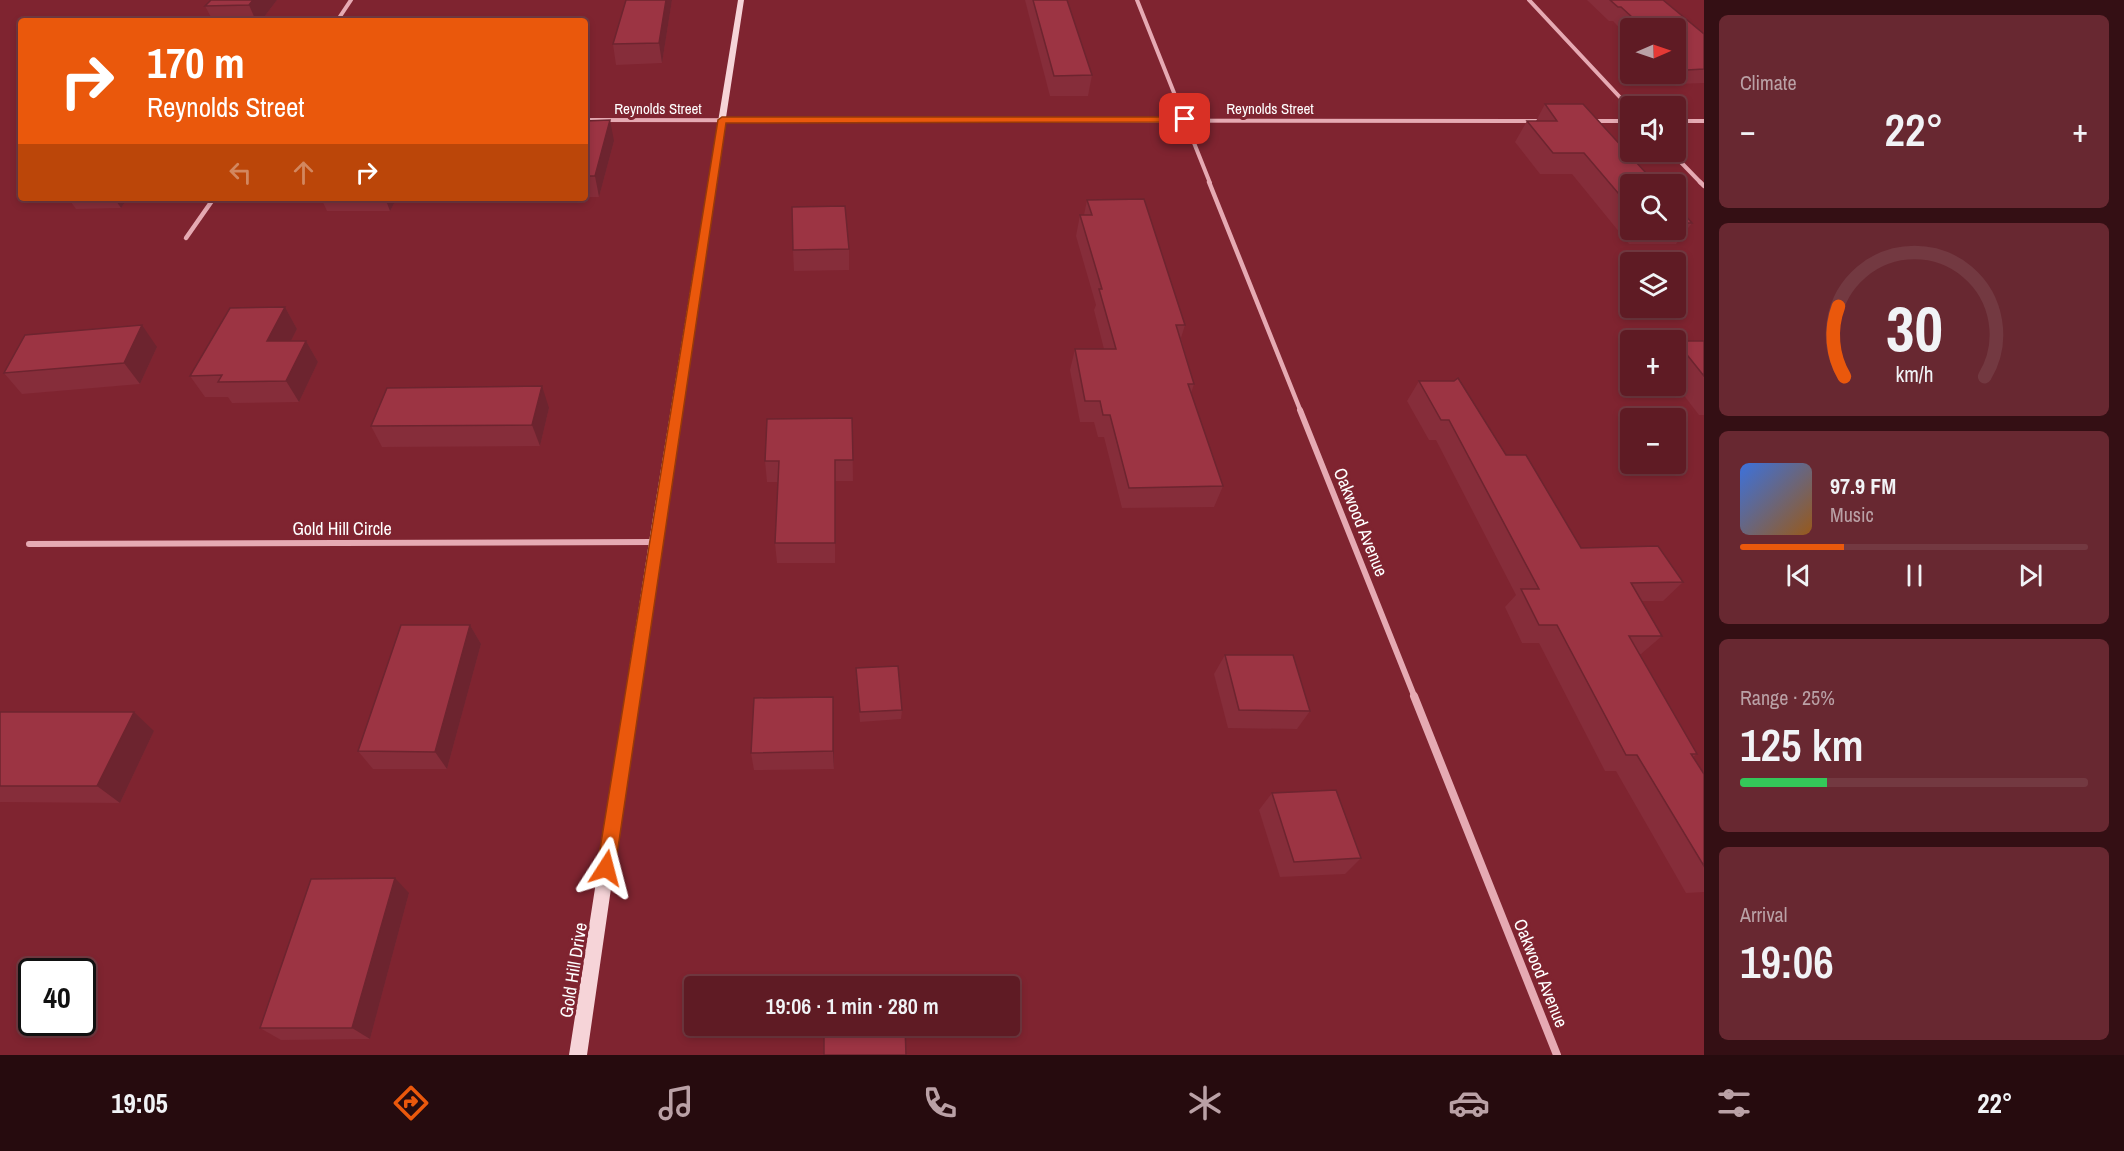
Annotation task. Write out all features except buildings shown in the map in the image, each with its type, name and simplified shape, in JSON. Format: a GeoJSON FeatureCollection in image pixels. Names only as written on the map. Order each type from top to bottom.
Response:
{"type":"FeatureCollection","features":[{"type":"Feature","properties":{"kind":"street"},"geometry":{"type":"LineString","coordinates":[[339,18],[351,0]]}},
{"type":"Feature","properties":{"kind":"street","name":"Gold Hill Drive"},"geometry":{"type":"LineString","coordinates":[[578,1055],[655,542],[741,0]]}},
{"type":"Feature","properties":{"kind":"street","name":"Oakwood Avenue"},"geometry":{"type":"LineString","coordinates":[[1137,0],[1557,1055]]}},
{"type":"Feature","properties":{"kind":"street"},"geometry":{"type":"LineString","coordinates":[[1529,0],[1620,97]]}},
{"type":"Feature","properties":{"kind":"street","name":"Reynolds Street"},"geometry":{"type":"LineString","coordinates":[[588,120],[1548,121]]}},
{"type":"Feature","properties":{"kind":"street"},"geometry":{"type":"LineString","coordinates":[[1584,121],[1620,121]]}},
{"type":"Feature","properties":{"kind":"street"},"geometry":{"type":"LineString","coordinates":[[1686,121],[1704,121]]}},
{"type":"Feature","properties":{"kind":"street"},"geometry":{"type":"LineString","coordinates":[[1681,162],[1704,186]]}},
{"type":"Feature","properties":{"kind":"street"},"geometry":{"type":"LineString","coordinates":[[186,238],[212,201]]}},
{"type":"Feature","properties":{"kind":"street","name":"Gold Hill Circle"},"geometry":{"type":"LineString","coordinates":[[29,544],[655,542]]}},
{"type":"Feature","properties":{"kind":"route"},"geometry":{"type":"LineString","coordinates":[[606,868],[722,120],[1185,119]]}}]}
